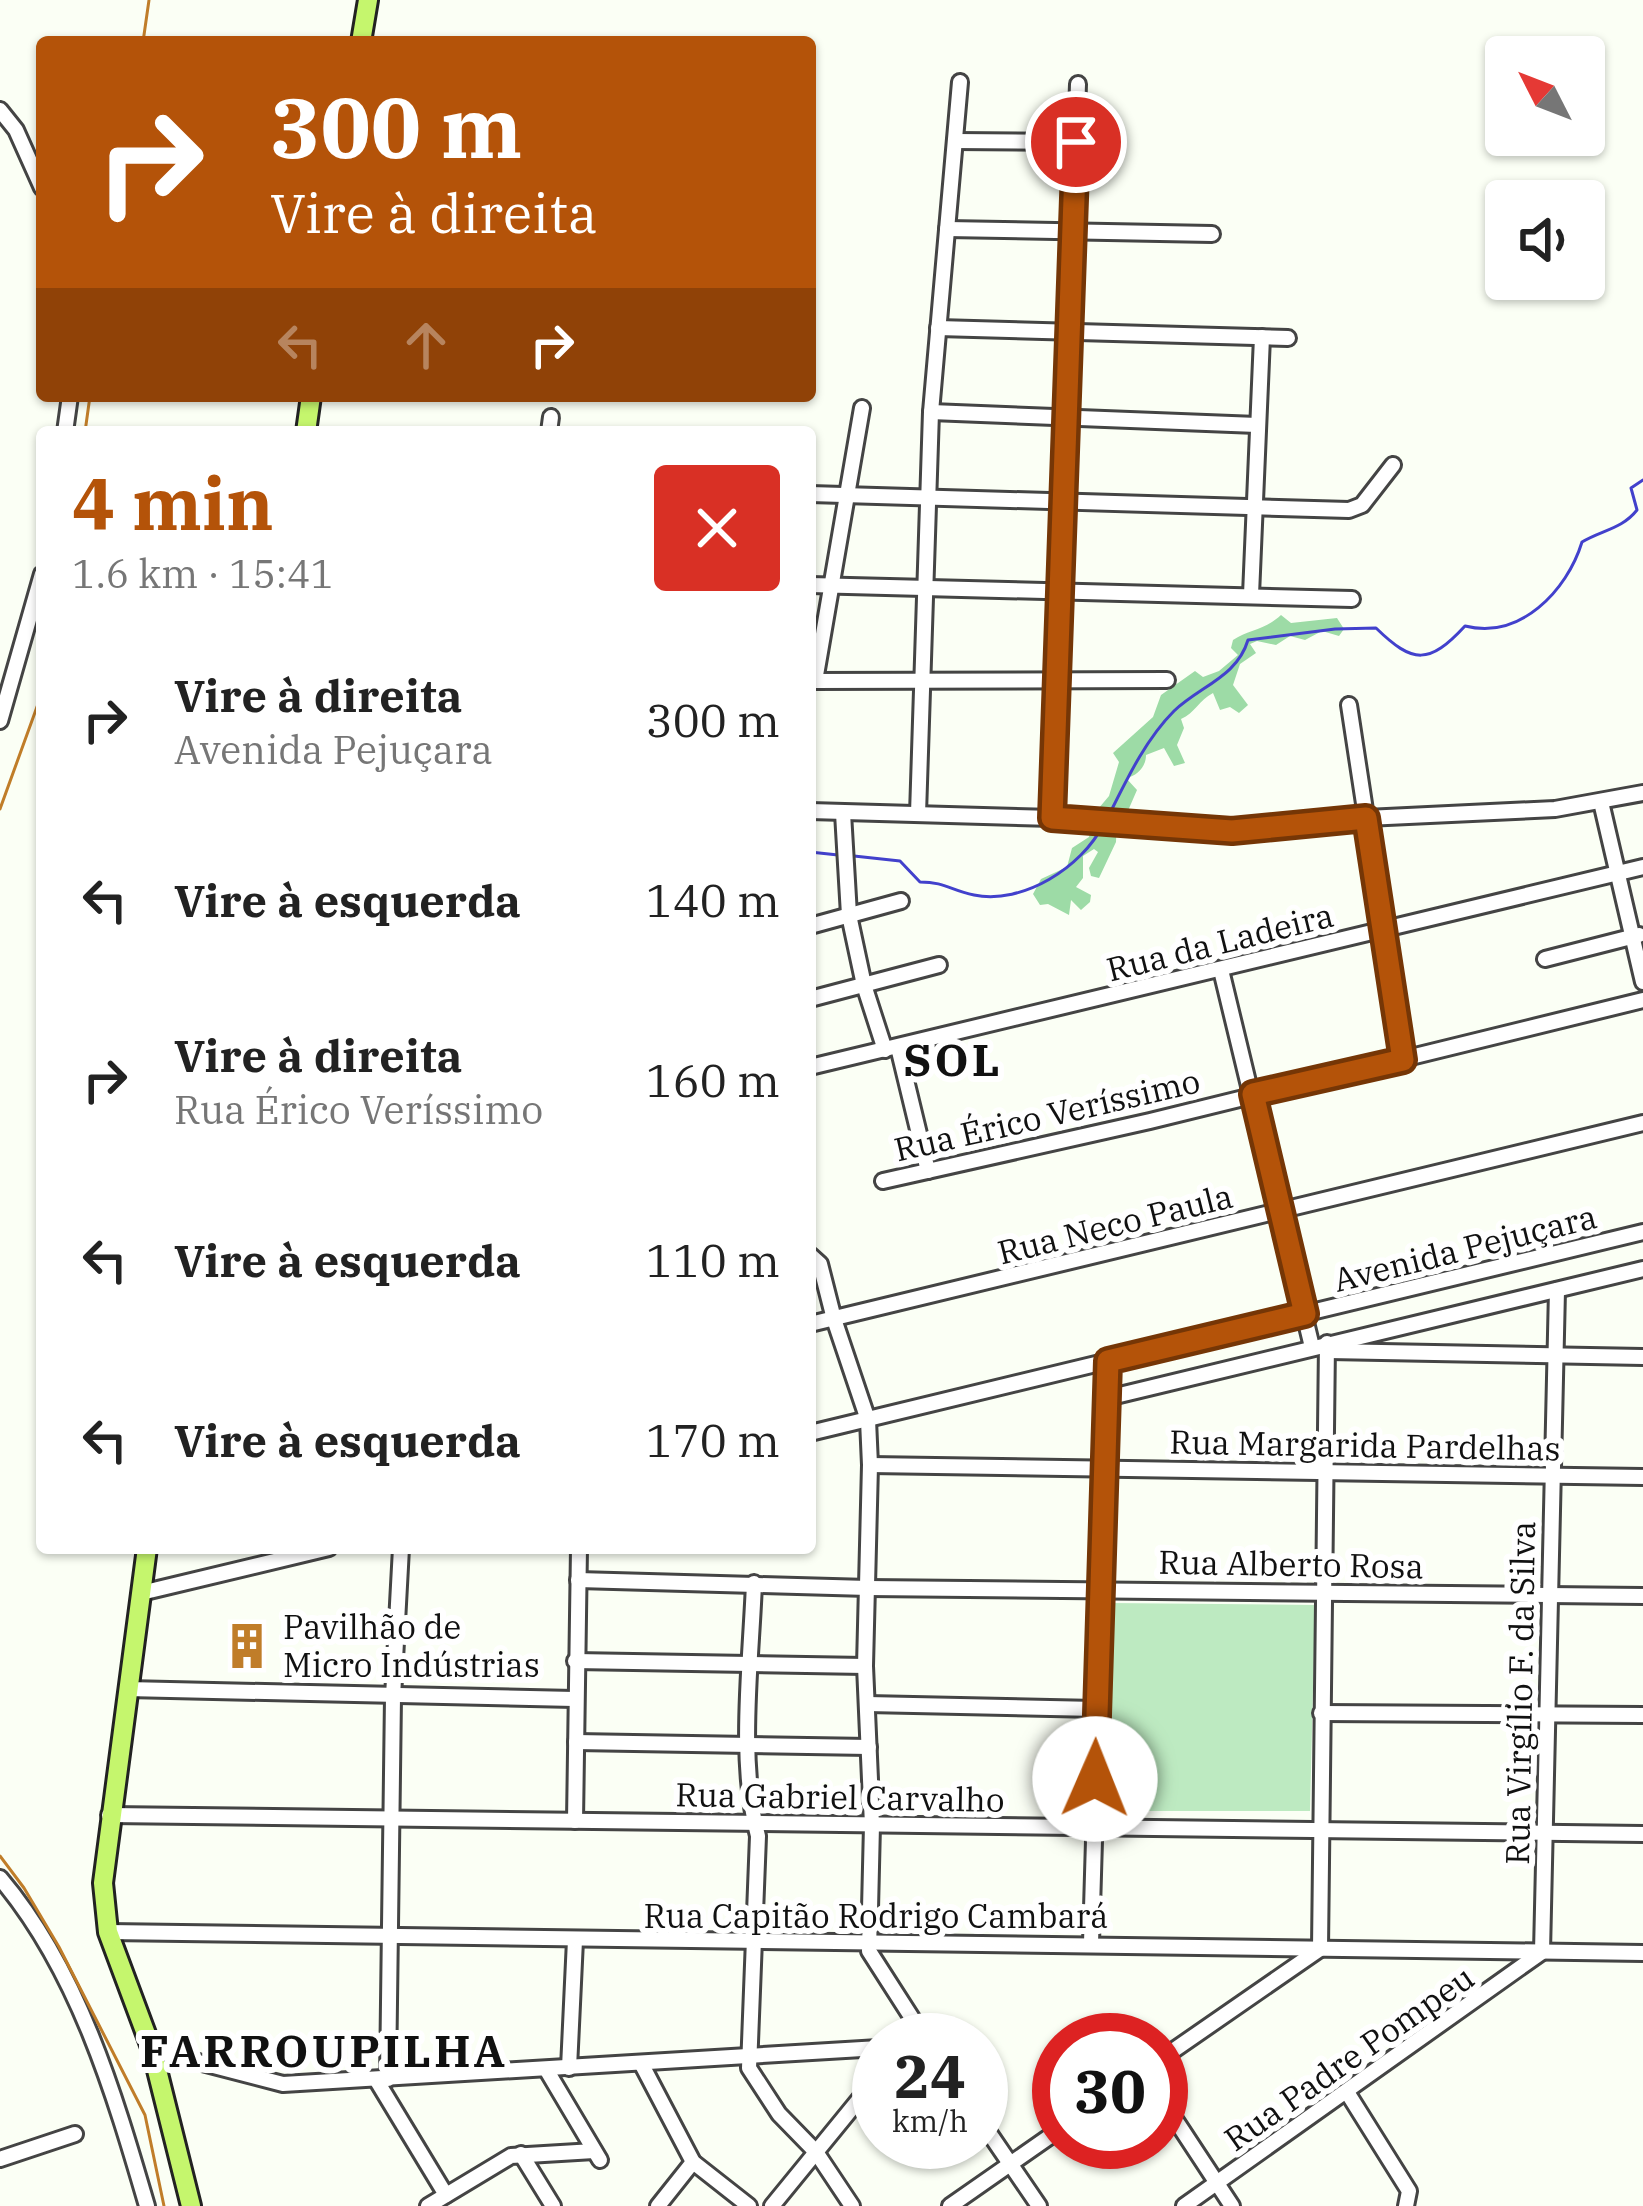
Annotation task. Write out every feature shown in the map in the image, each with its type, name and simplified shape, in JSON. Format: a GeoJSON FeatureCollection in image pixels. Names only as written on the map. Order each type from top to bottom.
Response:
{"type":"FeatureCollection","features":[{"type":"Feature","properties":{"kind":"main road"},"geometry":{"type":"LineString","coordinates":[[362,36],[368,0]]}},
{"type":"Feature","properties":{"kind":"main road"},"geometry":{"type":"LineString","coordinates":[[147,1554],[103,1883],[108,1932],[152,2050],[191,2206]]}},
{"type":"Feature","properties":{"kind":"street"},"geometry":{"type":"LineString","coordinates":[[918,814],[931,412],[960,82]]}},
{"type":"Feature","properties":{"kind":"street"},"geometry":{"type":"LineString","coordinates":[[1052,818],[1078,84]]}},
{"type":"Feature","properties":{"kind":"street"},"geometry":{"type":"LineString","coordinates":[[0,110],[16,130],[36,175]]}},
{"type":"Feature","properties":{"kind":"street"},"geometry":{"type":"LineString","coordinates":[[955,141],[1076,142]]}},
{"type":"Feature","properties":{"kind":"street"},"geometry":{"type":"LineString","coordinates":[[947,229],[1212,234]]}},
{"type":"Feature","properties":{"kind":"street"},"geometry":{"type":"LineString","coordinates":[[938,328],[1288,338]]}},
{"type":"Feature","properties":{"kind":"street"},"geometry":{"type":"LineString","coordinates":[[1251,595],[1262,337]]}},
{"type":"Feature","properties":{"kind":"street"},"geometry":{"type":"LineString","coordinates":[[816,667],[862,408]]}},
{"type":"Feature","properties":{"kind":"street"},"geometry":{"type":"LineString","coordinates":[[931,412],[1257,425]]}},
{"type":"Feature","properties":{"kind":"street"},"geometry":{"type":"LineString","coordinates":[[816,494],[1349,510],[1362,505],[1393,465]]}},
{"type":"Feature","properties":{"kind":"street"},"geometry":{"type":"LineString","coordinates":[[816,585],[1352,599]]}},
{"type":"Feature","properties":{"kind":"street"},"geometry":{"type":"LineString","coordinates":[[0,722],[36,595]]}},
{"type":"Feature","properties":{"kind":"street"},"geometry":{"type":"LineString","coordinates":[[816,681],[1166,680]]}},
{"type":"Feature","properties":{"kind":"street"},"geometry":{"type":"LineString","coordinates":[[1349,705],[1403,1060]]}},
{"type":"Feature","properties":{"kind":"street"},"geometry":{"type":"LineString","coordinates":[[816,811],[1052,818],[1232,831],[1366,818],[1555,809],[1643,793]]}},
{"type":"Feature","properties":{"kind":"street"},"geometry":{"type":"LineString","coordinates":[[1601,802],[1639,935],[1643,982]]}},
{"type":"Feature","properties":{"kind":"street"},"geometry":{"type":"LineString","coordinates":[[843,813],[849,915],[864,986],[891,1048],[928,1171]]}},
{"type":"Feature","properties":{"kind":"street","name":"Rua da Ladeira"},"geometry":{"type":"LineString","coordinates":[[816,1066],[1643,867]]}},
{"type":"Feature","properties":{"kind":"street"},"geometry":{"type":"LineString","coordinates":[[816,924],[901,902]]}},
{"type":"Feature","properties":{"kind":"street"},"geometry":{"type":"LineString","coordinates":[[1545,958],[1639,935]]}},
{"type":"Feature","properties":{"kind":"street"},"geometry":{"type":"LineString","coordinates":[[816,998],[939,965]]}},
{"type":"Feature","properties":{"kind":"street"},"geometry":{"type":"LineString","coordinates":[[1188,2040],[1320,1949],[1326,1472],[1323,1347],[1305,1314],[1221,970]]}},
{"type":"Feature","properties":{"kind":"street","name":"Rua Érico Veríssimo"},"geometry":{"type":"LineString","coordinates":[[883,1181],[1643,1000]]}},
{"type":"Feature","properties":{"kind":"street","name":"Rua Neco Paula"},"geometry":{"type":"LineString","coordinates":[[816,1323],[1643,1123]]}},
{"type":"Feature","properties":{"kind":"street","name":"Avenida Pejuçara"},"geometry":{"type":"LineString","coordinates":[[816,1432],[1643,1232]]}},
{"type":"Feature","properties":{"kind":"street"},"geometry":{"type":"LineString","coordinates":[[816,1260],[868,1420],[865,1666],[872,1825],[868,1944],[904,2013]]}},
{"type":"Feature","properties":{"kind":"street"},"geometry":{"type":"LineString","coordinates":[[1108,1398],[1643,1269]]}},
{"type":"Feature","properties":{"kind":"street","name":"Rua Virgílio F. da Silva"},"geometry":{"type":"LineString","coordinates":[[1542,1952],[1557,1290]]}},
{"type":"Feature","properties":{"kind":"street"},"geometry":{"type":"LineString","coordinates":[[1323,1347],[1643,1357]]}},
{"type":"Feature","properties":{"kind":"street"},"geometry":{"type":"LineString","coordinates":[[1091,1943],[1108,1361]]}},
{"type":"Feature","properties":{"kind":"street","name":"Rua Margarida Pardelhas"},"geometry":{"type":"LineString","coordinates":[[871,1465],[1643,1478]]}},
{"type":"Feature","properties":{"kind":"street"},"geometry":{"type":"LineString","coordinates":[[141,1593],[304,1554]]}},
{"type":"Feature","properties":{"kind":"street"},"geometry":{"type":"LineString","coordinates":[[401,1554],[393,1696],[392,1936],[382,2080],[446,2195]]}},
{"type":"Feature","properties":{"kind":"street"},"geometry":{"type":"LineString","coordinates":[[575,1821],[579,1554]]}},
{"type":"Feature","properties":{"kind":"street","name":"Rua Alberto Rosa"},"geometry":{"type":"LineString","coordinates":[[578,1580],[1643,1597]]}},
{"type":"Feature","properties":{"kind":"street"},"geometry":{"type":"LineString","coordinates":[[754,1583],[749,1745],[758,1836],[750,2072],[778,2114],[816,2152],[852,2206]]}},
{"type":"Feature","properties":{"kind":"street"},"geometry":{"type":"LineString","coordinates":[[575,1661],[865,1666]]}},
{"type":"Feature","properties":{"kind":"street"},"geometry":{"type":"LineString","coordinates":[[127,1689],[574,1700]]}},
{"type":"Feature","properties":{"kind":"street"},"geometry":{"type":"LineString","coordinates":[[867,1704],[1096,1708]]}},
{"type":"Feature","properties":{"kind":"street"},"geometry":{"type":"LineString","coordinates":[[1321,1713],[1643,1715]]}},
{"type":"Feature","properties":{"kind":"street"},"geometry":{"type":"LineString","coordinates":[[577,1742],[869,1748]]}},
{"type":"Feature","properties":{"kind":"street","name":"Rua Gabriel Carvalho"},"geometry":{"type":"LineString","coordinates":[[109,1815],[1643,1834]]}},
{"type":"Feature","properties":{"kind":"street"},"geometry":{"type":"LineString","coordinates":[[0,1878],[50,1949],[75,2002],[120,2115],[148,2206]]}},
{"type":"Feature","properties":{"kind":"street","name":"Rua Capitão Rodrigo Cambará"},"geometry":{"type":"LineString","coordinates":[[108,1932],[1643,1953]]}},
{"type":"Feature","properties":{"kind":"street"},"geometry":{"type":"LineString","coordinates":[[569,2068],[575,1940]]}},
{"type":"Feature","properties":{"kind":"street","name":"Rua Padre Pompeu"},"geometry":{"type":"LineString","coordinates":[[1184,2206],[1542,1952]]}},
{"type":"Feature","properties":{"kind":"street"},"geometry":{"type":"LineString","coordinates":[[152,2050],[283,2084],[852,2050]]}},
{"type":"Feature","properties":{"kind":"street"},"geometry":{"type":"LineString","coordinates":[[641,2063],[693,2162],[749,2206]]}},
{"type":"Feature","properties":{"kind":"street"},"geometry":{"type":"LineString","coordinates":[[428,2206],[511,2156],[597,2156],[546,2069]]}},
{"type":"Feature","properties":{"kind":"street"},"geometry":{"type":"LineString","coordinates":[[1347,2092],[1409,2191],[1408,2202]]}},
{"type":"Feature","properties":{"kind":"street"},"geometry":{"type":"LineString","coordinates":[[772,2206],[852,2108]]}},
{"type":"Feature","properties":{"kind":"street"},"geometry":{"type":"LineString","coordinates":[[0,2159],[75,2134]]}},
{"type":"Feature","properties":{"kind":"street"},"geometry":{"type":"LineString","coordinates":[[1188,2139],[1232,2206]]}},
{"type":"Feature","properties":{"kind":"street"},"geometry":{"type":"LineString","coordinates":[[950,2206],[1032,2149]]}},
{"type":"Feature","properties":{"kind":"street"},"geometry":{"type":"LineString","coordinates":[[521,2154],[553,2206]]}},
{"type":"Feature","properties":{"kind":"street"},"geometry":{"type":"LineString","coordinates":[[1008,2161],[1039,2206]]}},
{"type":"Feature","properties":{"kind":"street"},"geometry":{"type":"LineString","coordinates":[[658,2206],[693,2162]]}},
{"type":"Feature","properties":{"kind":"green space"},"geometry":{"type":"Polygon","coordinates":[[[1281,615],[1291,623],[1337,618],[1344,629],[1339,636],[1322,631],[1305,640],[1290,636],[1276,645],[1250,644],[1256,653],[1240,664],[1233,685],[1248,705],[1239,713],[1230,707],[1220,710],[1213,693],[1181,719],[1184,728],[1177,745],[1185,763],[1174,766],[1164,748],[1146,755],[1140,770],[1126,778],[1137,790],[1127,813],[1117,815],[1116,842],[1099,878],[1091,876],[1089,868],[1098,852],[1094,849],[1083,856],[1083,878],[1076,887],[1091,895],[1090,902],[1081,910],[1071,900],[1069,915],[1040,905],[1033,894],[1041,879],[1067,867],[1072,848],[1089,837],[1093,815],[1109,796],[1119,762],[1113,753],[1153,717],[1161,695],[1195,671],[1203,677],[1219,671],[1238,655],[1231,648],[1233,640],[1281,615]]]}},
{"type":"Feature","properties":{"kind":"green space"},"geometry":{"type":"Polygon","coordinates":[[[1110,1603],[1315,1605],[1310,1811],[1105,1811],[1110,1603]]]}},
{"type":"Feature","properties":{"kind":"waterway"},"geometry":{"type":"LineString","coordinates":[[1108,817],[1164,722],[1227,672],[1248,640],[1376,628],[1400,648],[1421,655],[1441,648],[1465,626],[1504,626],[1553,594],[1582,542],[1637,510],[1631,488],[1643,480]]}},
{"type":"Feature","properties":{"kind":"waterway"},"geometry":{"type":"LineString","coordinates":[[854,856],[900,861],[920,882],[993,897],[1031,888],[1066,868],[1103,825]]}},
{"type":"Feature","properties":{"kind":"waterway"},"geometry":{"type":"LineString","coordinates":[[816,853],[838,855]]}},
{"type":"Feature","properties":{"kind":"railway"},"geometry":{"type":"LineString","coordinates":[[144,36],[149,0]]}},
{"type":"Feature","properties":{"kind":"railway"},"geometry":{"type":"LineString","coordinates":[[86,426],[89,402]]}},
{"type":"Feature","properties":{"kind":"railway"},"geometry":{"type":"LineString","coordinates":[[0,809],[36,710]]}},
{"type":"Feature","properties":{"kind":"railway"},"geometry":{"type":"LineString","coordinates":[[0,1856],[59,1947],[145,2115],[164,2206]]}},
{"type":"Feature","properties":{"kind":"place","name":"Pavilhão de Micro Indústrias"},"geometry":{"type":"Point","coordinates":[247,1646]}},
{"type":"Feature","properties":{"kind":"district","name":"SOL"},"geometry":{"type":"Point","coordinates":[953,1060]}},
{"type":"Feature","properties":{"kind":"district","name":"FARROUPILHA"},"geometry":{"type":"Point","coordinates":[324,2051]}},
{"type":"Feature","properties":{"kind":"route"},"geometry":{"type":"LineString","coordinates":[[1076,142],[1052,818],[1232,831],[1366,818],[1403,1060],[1253,1094],[1305,1314],[1108,1361],[1095,1779]]}}]}
